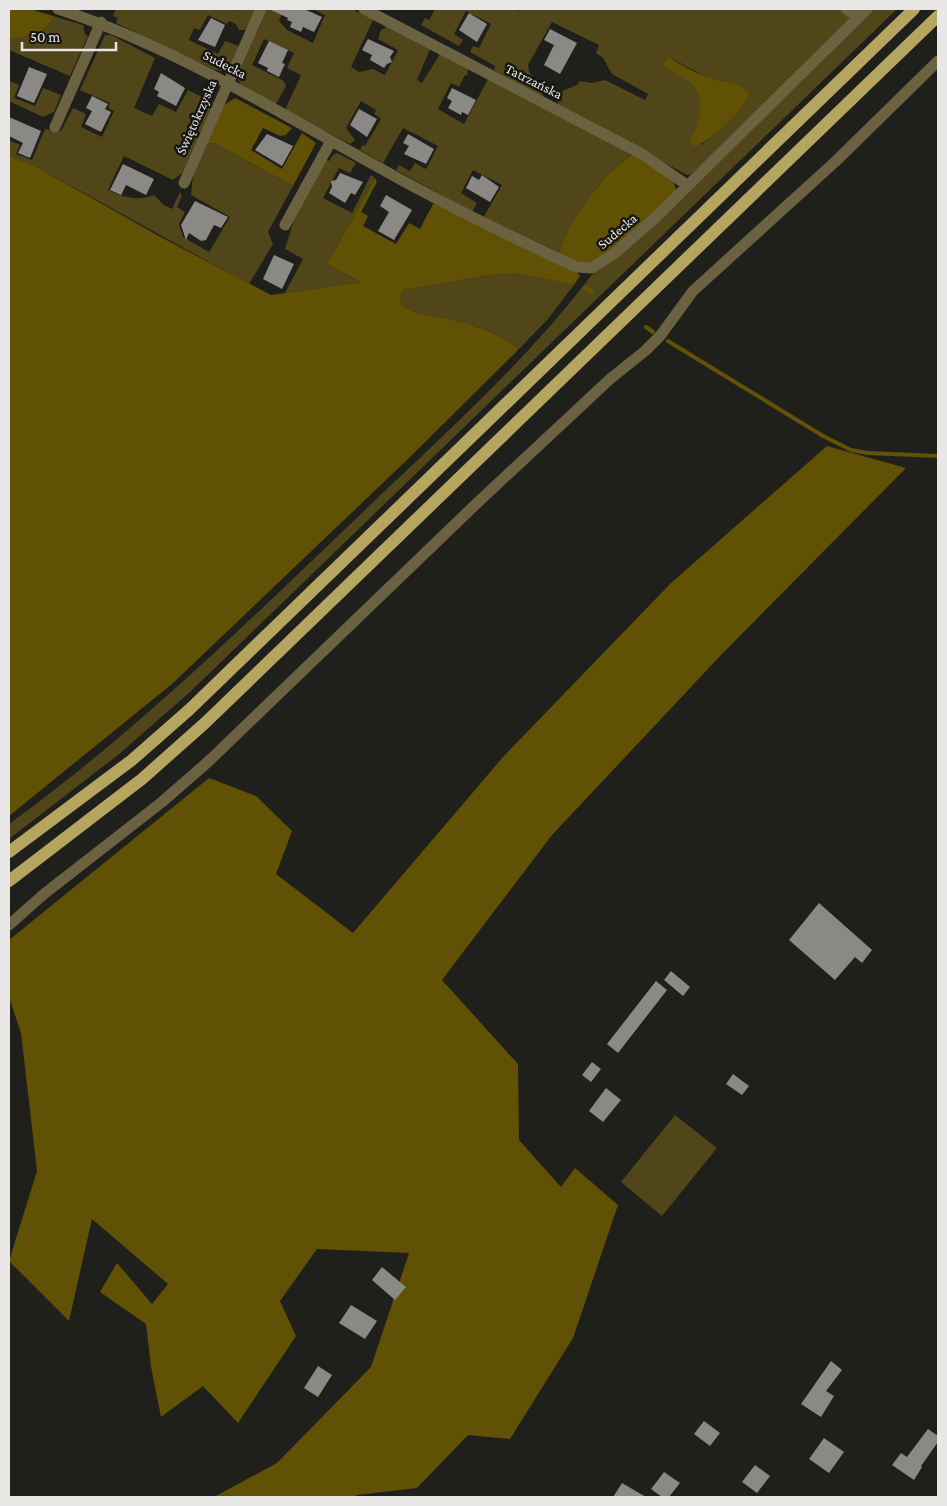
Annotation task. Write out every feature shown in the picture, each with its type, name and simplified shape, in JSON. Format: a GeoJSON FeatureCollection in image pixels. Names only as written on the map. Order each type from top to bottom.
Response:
{"type":"FeatureCollection","features":[{"type":"Feature","properties":{"kind":"main road"},"geometry":{"type":"LineString","coordinates":[[9,852],[132,760],[190,709],[914,9]]}},
{"type":"Feature","properties":{"kind":"main road"},"geometry":{"type":"LineString","coordinates":[[9,880],[142,779],[205,723],[938,16]]}},
{"type":"Feature","properties":{"kind":"street","name":"Sudecka"},"geometry":{"type":"LineString","coordinates":[[58,9],[100,22],[228,82],[331,141],[495,230],[576,267],[584,268],[592,268],[615,253],[687,186],[862,13]]}},
{"type":"Feature","properties":{"kind":"street","name":"Świętokrzyska"},"geometry":{"type":"LineString","coordinates":[[184,183],[261,9]]}},
{"type":"Feature","properties":{"kind":"street","name":"Tatrzańska"},"geometry":{"type":"LineString","coordinates":[[364,9],[642,154],[687,186]]}},
{"type":"Feature","properties":{"kind":"street"},"geometry":{"type":"LineString","coordinates":[[846,9],[862,13]]}},
{"type":"Feature","properties":{"kind":"street"},"geometry":{"type":"LineString","coordinates":[[55,127],[100,22]]}},
{"type":"Feature","properties":{"kind":"street"},"geometry":{"type":"LineString","coordinates":[[9,925],[44,894],[162,802],[210,760],[475,505],[610,379],[645,352],[660,336],[693,291],[836,161],[938,61]]}},
{"type":"Feature","properties":{"kind":"street"},"geometry":{"type":"LineString","coordinates":[[285,224],[331,141]]}},
{"type":"Feature","properties":{"kind":"shaded area"},"geometry":{"type":"Polygon","coordinates":[[[9,9],[30,9],[53,16],[47,27],[35,34],[9,38],[9,9]]]}},
{"type":"Feature","properties":{"kind":"shaded area"},"geometry":{"type":"Polygon","coordinates":[[[116,9],[234,9],[238,11],[239,9],[256,9],[247,30],[239,30],[236,24],[229,21],[227,24],[208,15],[200,30],[194,28],[189,40],[218,54],[225,41],[239,46],[231,64],[222,71],[215,70],[116,23],[118,18],[113,16],[116,9]]]}},
{"type":"Feature","properties":{"kind":"shaded area"},"geometry":{"type":"Polygon","coordinates":[[[267,9],[284,9],[279,21],[287,30],[313,43],[325,15],[313,9],[352,9],[373,20],[351,67],[359,72],[373,69],[385,75],[398,50],[378,39],[381,30],[387,27],[430,49],[417,80],[422,83],[440,54],[468,68],[467,76],[465,75],[459,87],[451,83],[438,109],[464,124],[488,79],[577,124],[632,155],[607,176],[583,205],[564,239],[558,255],[482,220],[502,185],[473,170],[461,193],[477,203],[472,212],[396,170],[399,165],[410,171],[415,163],[426,169],[438,146],[403,128],[383,163],[360,150],[362,145],[365,146],[381,119],[374,114],[376,110],[361,101],[346,128],[355,140],[350,144],[285,110],[301,75],[287,68],[294,53],[264,39],[252,65],[284,81],[286,86],[276,104],[241,85],[238,79],[239,73],[267,9]]]}},
{"type":"Feature","properties":{"kind":"shaded area"},"geometry":{"type":"Polygon","coordinates":[[[435,9],[516,9],[519,11],[521,9],[863,9],[692,174],[687,175],[558,105],[556,97],[562,91],[577,85],[580,81],[592,83],[605,80],[645,100],[648,94],[612,74],[603,58],[596,53],[599,45],[552,22],[528,65],[529,72],[545,91],[542,97],[494,70],[495,66],[470,52],[473,46],[479,48],[491,24],[466,11],[454,34],[463,40],[459,46],[421,25],[425,18],[429,20],[435,9]],[[667,57],[691,81],[701,95],[702,102],[698,131],[701,145],[718,131],[750,95],[747,90],[738,84],[705,76],[667,57]]]}},
{"type":"Feature","properties":{"kind":"shaded area"},"geometry":{"type":"Polygon","coordinates":[[[871,9],[897,9],[190,692],[118,755],[9,839],[9,824],[102,751],[192,674],[453,427],[538,339],[590,277],[871,9]]]}},
{"type":"Feature","properties":{"kind":"shaded area"},"geometry":{"type":"Polygon","coordinates":[[[53,16],[83,25],[85,34],[88,36],[70,76],[9,50],[9,38],[28,36],[41,31],[51,22],[53,16]]]}},
{"type":"Feature","properties":{"kind":"shaded area"},"geometry":{"type":"Polygon","coordinates":[[[105,35],[111,35],[155,58],[134,108],[152,116],[159,104],[176,112],[188,90],[214,103],[182,173],[173,180],[124,156],[108,190],[131,198],[154,195],[164,205],[172,209],[180,192],[182,196],[177,207],[185,212],[179,224],[183,237],[209,252],[230,217],[191,195],[193,174],[207,144],[214,143],[293,186],[268,232],[273,244],[249,284],[35,166],[9,155],[9,140],[20,145],[16,154],[32,160],[45,129],[61,131],[73,108],[86,114],[81,127],[102,137],[114,111],[108,108],[110,103],[80,90],[105,35]]]}},
{"type":"Feature","properties":{"kind":"shaded area"},"geometry":{"type":"Polygon","coordinates":[[[668,57],[705,76],[738,84],[747,90],[750,95],[717,132],[701,144],[694,146],[690,143],[690,139],[698,124],[700,98],[693,85],[663,65],[668,57]]]}},
{"type":"Feature","properties":{"kind":"shaded area"},"geometry":{"type":"Polygon","coordinates":[[[9,81],[19,85],[14,98],[35,106],[43,88],[61,95],[54,112],[43,117],[9,101],[9,81]]]}},
{"type":"Feature","properties":{"kind":"shaded area"},"geometry":{"type":"Polygon","coordinates":[[[235,98],[292,128],[286,135],[280,136],[263,128],[251,150],[282,169],[302,133],[316,143],[293,186],[214,143],[207,144],[224,105],[235,98]]]}},
{"type":"Feature","properties":{"kind":"shaded area"},"geometry":{"type":"Polygon","coordinates":[[[337,153],[356,163],[350,173],[339,168],[323,198],[352,213],[371,175],[375,178],[327,264],[360,282],[285,293],[303,259],[285,249],[296,213],[324,159],[329,161],[337,153]]]}},
{"type":"Feature","properties":{"kind":"shaded area"},"geometry":{"type":"Polygon","coordinates":[[[9,155],[35,166],[159,236],[271,295],[360,282],[327,264],[375,178],[377,182],[361,212],[368,216],[363,226],[396,244],[409,223],[420,229],[433,204],[439,203],[576,271],[580,276],[574,285],[520,274],[490,275],[404,290],[400,297],[402,305],[408,309],[421,314],[454,320],[480,328],[519,349],[408,459],[172,684],[9,816],[9,155]]]}},
{"type":"Feature","properties":{"kind":"shaded area"},"geometry":{"type":"Polygon","coordinates":[[[632,155],[666,173],[671,178],[676,191],[624,241],[586,266],[558,255],[570,227],[583,205],[607,176],[632,155]]]}},
{"type":"Feature","properties":{"kind":"shaded area"},"geometry":{"type":"Polygon","coordinates":[[[521,274],[574,285],[548,319],[519,349],[480,328],[408,309],[402,305],[400,297],[404,290],[490,275],[521,274]]]}},
{"type":"Feature","properties":{"kind":"shaded area"},"geometry":{"type":"Polygon","coordinates":[[[827,446],[906,468],[722,654],[552,835],[442,980],[518,1064],[519,1140],[561,1187],[575,1168],[618,1205],[573,1338],[510,1439],[468,1435],[417,1488],[357,1495],[355,1497],[214,1497],[277,1463],[371,1367],[409,1253],[317,1249],[280,1301],[296,1336],[238,1423],[203,1386],[161,1417],[151,1367],[146,1324],[100,1292],[117,1263],[152,1304],[168,1284],[92,1219],[69,1321],[9,1261],[37,1171],[21,1033],[9,997],[9,940],[209,778],[256,796],[292,831],[276,874],[353,933],[503,757],[671,583],[827,446]]]}},
{"type":"Feature","properties":{"kind":"shaded area"},"geometry":{"type":"Polygon","coordinates":[[[675,1115],[717,1148],[662,1216],[621,1182],[675,1115]]]}},
{"type":"Feature","properties":{"kind":"building"},"geometry":{"type":"Polygon","coordinates":[[[269,9],[304,9],[322,17],[314,32],[303,27],[301,32],[290,27],[292,22],[287,20],[288,18],[269,9]]]}},
{"type":"Feature","properties":{"kind":"building"},"geometry":{"type":"Polygon","coordinates":[[[469,13],[487,24],[477,42],[459,30],[469,13]]]}},
{"type":"Feature","properties":{"kind":"building"},"geometry":{"type":"Polygon","coordinates":[[[211,18],[225,25],[215,47],[198,40],[211,18]]]}},
{"type":"Feature","properties":{"kind":"building"},"geometry":{"type":"Polygon","coordinates":[[[550,29],[577,43],[560,74],[544,65],[554,45],[544,40],[550,29]]]}},
{"type":"Feature","properties":{"kind":"building"},"geometry":{"type":"Polygon","coordinates":[[[368,39],[394,51],[390,57],[392,62],[384,68],[370,60],[372,55],[362,50],[368,39]]]}},
{"type":"Feature","properties":{"kind":"building"},"geometry":{"type":"Polygon","coordinates":[[[269,41],[288,50],[282,63],[285,64],[279,77],[267,71],[268,68],[258,63],[269,41]]]}},
{"type":"Feature","properties":{"kind":"building"},"geometry":{"type":"Polygon","coordinates":[[[29,67],[47,74],[34,103],[17,96],[29,67]]]}},
{"type":"Feature","properties":{"kind":"building"},"geometry":{"type":"Polygon","coordinates":[[[161,73],[185,88],[176,106],[157,96],[159,92],[154,89],[161,73]]]}},
{"type":"Feature","properties":{"kind":"building"},"geometry":{"type":"Polygon","coordinates":[[[452,88],[476,100],[468,115],[462,112],[461,115],[448,108],[452,101],[447,98],[452,88]]]}},
{"type":"Feature","properties":{"kind":"building"},"geometry":{"type":"Polygon","coordinates":[[[92,96],[108,104],[105,109],[111,112],[101,132],[85,124],[92,111],[86,108],[92,96]]]}},
{"type":"Feature","properties":{"kind":"building"},"geometry":{"type":"Polygon","coordinates":[[[359,109],[377,119],[367,137],[350,125],[359,109]]]}},
{"type":"Feature","properties":{"kind":"building"},"geometry":{"type":"Polygon","coordinates":[[[9,117],[41,131],[30,158],[18,153],[23,143],[9,136],[9,117]]]}},
{"type":"Feature","properties":{"kind":"building"},"geometry":{"type":"Polygon","coordinates":[[[267,134],[293,146],[282,166],[255,150],[267,134]]]}},
{"type":"Feature","properties":{"kind":"building"},"geometry":{"type":"Polygon","coordinates":[[[408,134],[434,149],[426,164],[404,154],[409,146],[403,143],[408,134]]]}},
{"type":"Feature","properties":{"kind":"building"},"geometry":{"type":"Polygon","coordinates":[[[123,164],[154,179],[146,195],[126,185],[121,195],[110,190],[123,164]]]}},
{"type":"Feature","properties":{"kind":"building"},"geometry":{"type":"Polygon","coordinates":[[[340,173],[363,182],[355,195],[351,193],[345,203],[329,193],[332,187],[331,181],[336,180],[340,173]]]}},
{"type":"Feature","properties":{"kind":"building"},"geometry":{"type":"Polygon","coordinates":[[[482,175],[499,187],[490,202],[466,188],[472,176],[479,180],[482,175]]]}},
{"type":"Feature","properties":{"kind":"building"},"geometry":{"type":"Polygon","coordinates":[[[386,195],[412,210],[394,240],[378,231],[389,212],[380,206],[386,195]]]}},
{"type":"Feature","properties":{"kind":"building"},"geometry":{"type":"Polygon","coordinates":[[[195,201],[228,217],[221,228],[214,225],[206,240],[201,241],[189,233],[186,240],[181,225],[195,201]]]}},
{"type":"Feature","properties":{"kind":"building"},"geometry":{"type":"Polygon","coordinates":[[[274,255],[294,264],[282,289],[263,279],[274,255]]]}},
{"type":"Feature","properties":{"kind":"building"},"geometry":{"type":"Polygon","coordinates":[[[819,903],[872,950],[862,963],[855,957],[835,980],[789,940],[819,903]]]}},
{"type":"Feature","properties":{"kind":"building"},"geometry":{"type":"Polygon","coordinates":[[[671,971],[690,987],[683,996],[664,980],[671,971]]]}},
{"type":"Feature","properties":{"kind":"building"},"geometry":{"type":"Polygon","coordinates":[[[656,981],[667,990],[618,1053],[607,1044],[656,981]]]}},
{"type":"Feature","properties":{"kind":"building"},"geometry":{"type":"Polygon","coordinates":[[[592,1062],[601,1069],[591,1082],[582,1075],[592,1062]]]}},
{"type":"Feature","properties":{"kind":"building"},"geometry":{"type":"Polygon","coordinates":[[[733,1074],[749,1086],[742,1095],[726,1084],[733,1074]]]}},
{"type":"Feature","properties":{"kind":"building"},"geometry":{"type":"Polygon","coordinates":[[[606,1088],[621,1100],[603,1122],[589,1111],[606,1088]]]}},
{"type":"Feature","properties":{"kind":"building"},"geometry":{"type":"Polygon","coordinates":[[[382,1267],[406,1287],[395,1300],[372,1280],[382,1267]]]}},
{"type":"Feature","properties":{"kind":"building"},"geometry":{"type":"Polygon","coordinates":[[[351,1305],[377,1321],[365,1339],[339,1323],[351,1305]]]}},
{"type":"Feature","properties":{"kind":"building"},"geometry":{"type":"Polygon","coordinates":[[[831,1361],[842,1370],[826,1391],[834,1396],[821,1417],[801,1404],[831,1361]]]}},
{"type":"Feature","properties":{"kind":"building"},"geometry":{"type":"Polygon","coordinates":[[[318,1366],[332,1375],[318,1397],[304,1388],[318,1366]]]}},
{"type":"Feature","properties":{"kind":"building"},"geometry":{"type":"Polygon","coordinates":[[[704,1421],[720,1433],[710,1446],[694,1434],[704,1421]]]}},
{"type":"Feature","properties":{"kind":"building"},"geometry":{"type":"Polygon","coordinates":[[[928,1429],[938,1436],[938,1442],[921,1466],[914,1480],[892,1465],[901,1453],[907,1457],[928,1429]]]}},
{"type":"Feature","properties":{"kind":"building"},"geometry":{"type":"Polygon","coordinates":[[[824,1438],[844,1452],[829,1473],[809,1459],[824,1438]]]}},
{"type":"Feature","properties":{"kind":"building"},"geometry":{"type":"Polygon","coordinates":[[[755,1465],[770,1476],[757,1493],[742,1482],[755,1465]]]}},
{"type":"Feature","properties":{"kind":"building"},"geometry":{"type":"Polygon","coordinates":[[[664,1472],[680,1483],[669,1497],[662,1497],[651,1489],[664,1472]]]}},
{"type":"Feature","properties":{"kind":"building"},"geometry":{"type":"Polygon","coordinates":[[[622,1483],[646,1497],[613,1497],[622,1483]]]}},
{"type":"Feature","properties":{"kind":"waterway"},"geometry":{"type":"LineString","coordinates":[[9,163],[35,170],[211,269],[271,298],[505,266],[525,266],[570,279]]}},
{"type":"Feature","properties":{"kind":"waterway"},"geometry":{"type":"LineString","coordinates":[[585,288],[592,292]]}},
{"type":"Feature","properties":{"kind":"waterway"},"geometry":{"type":"LineString","coordinates":[[9,319],[46,317],[117,324],[411,441]]}},
{"type":"Feature","properties":{"kind":"waterway"},"geometry":{"type":"LineString","coordinates":[[646,327],[653,332]]}},
{"type":"Feature","properties":{"kind":"waterway"},"geometry":{"type":"LineString","coordinates":[[668,341],[823,436],[851,450],[868,453],[938,456]]}}]}
